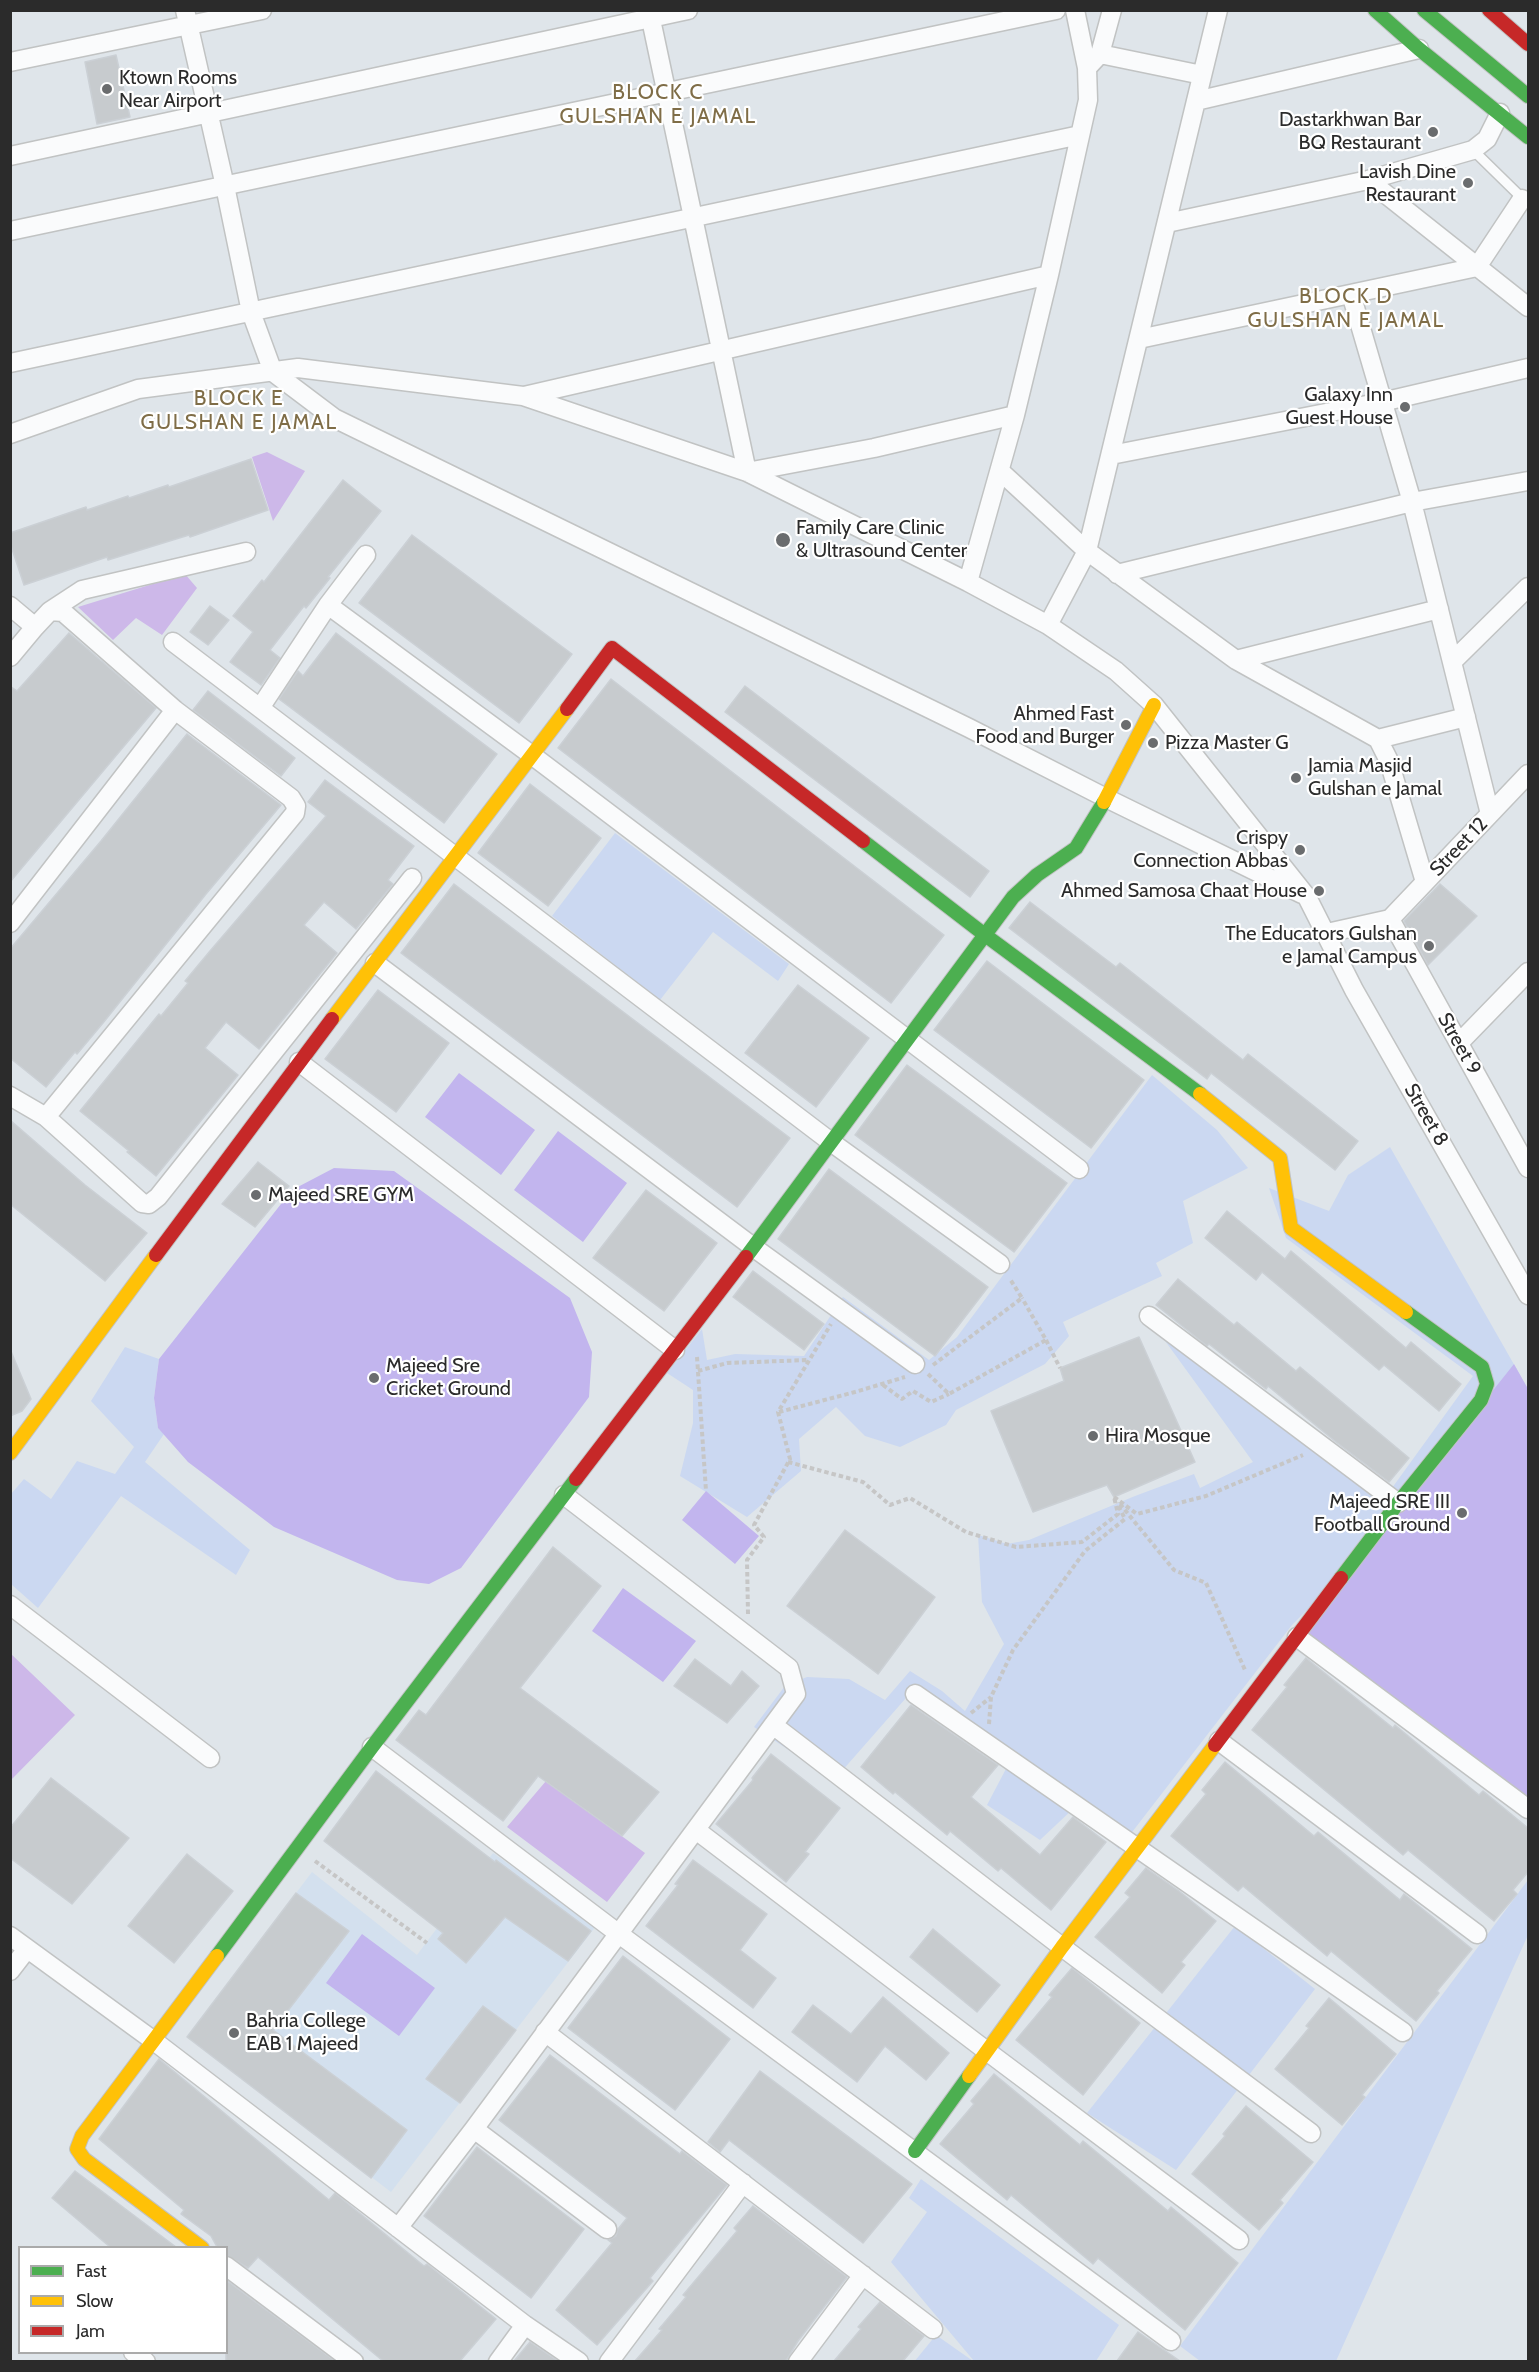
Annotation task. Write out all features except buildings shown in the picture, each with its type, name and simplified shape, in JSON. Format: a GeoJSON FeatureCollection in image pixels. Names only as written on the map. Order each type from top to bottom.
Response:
{"type":"FeatureCollection","features":[{"type":"Feature","properties":{"kind":"street"},"geometry":{"type":"LineString","coordinates":[[10,62],[186,18],[262,10]]}},
{"type":"Feature","properties":{"kind":"street"},"geometry":{"type":"LineString","coordinates":[[10,156],[208,115],[650,14],[688,10]]}},
{"type":"Feature","properties":{"kind":"street"},"geometry":{"type":"LineString","coordinates":[[10,231],[1056,10]]}},
{"type":"Feature","properties":{"kind":"street"},"geometry":{"type":"LineString","coordinates":[[968,582],[1015,415],[1088,100],[1087,68],[1075,10]]}},
{"type":"Feature","properties":{"kind":"street"},"geometry":{"type":"LineString","coordinates":[[1087,68],[1100,54],[1112,10]]}},
{"type":"Feature","properties":{"kind":"street"},"geometry":{"type":"LineString","coordinates":[[1048,625],[1087,551],[1218,10]]}},
{"type":"Feature","properties":{"kind":"street"},"geometry":{"type":"LineString","coordinates":[[1375,10],[1419,49],[1528,137]]}},
{"type":"Feature","properties":{"kind":"street"},"geometry":{"type":"LineString","coordinates":[[1424,10],[1528,96]]}},
{"type":"Feature","properties":{"kind":"street"},"geometry":{"type":"LineString","coordinates":[[1489,10],[1528,44]]}},
{"type":"Feature","properties":{"kind":"street"},"geometry":{"type":"LineString","coordinates":[[650,14],[747,472],[874,448],[1015,415]]}},
{"type":"Feature","properties":{"kind":"street"},"geometry":{"type":"LineString","coordinates":[[186,18],[225,186],[251,312],[273,372],[334,418],[969,728],[1307,897]]}},
{"type":"Feature","properties":{"kind":"street"},"geometry":{"type":"LineString","coordinates":[[1196,101],[1419,49]]}},
{"type":"Feature","properties":{"kind":"street"},"geometry":{"type":"LineString","coordinates":[[1100,54],[1202,75]]}},
{"type":"Feature","properties":{"kind":"street"},"geometry":{"type":"LineString","coordinates":[[1167,223],[1368,180],[1473,150],[1487,139],[1500,113]]}},
{"type":"Feature","properties":{"kind":"street"},"geometry":{"type":"LineString","coordinates":[[10,363],[1080,135]]}},
{"type":"Feature","properties":{"kind":"street"},"geometry":{"type":"LineString","coordinates":[[1368,180],[1528,308]]}},
{"type":"Feature","properties":{"kind":"street"},"geometry":{"type":"LineString","coordinates":[[1139,339],[1478,267],[1525,202]]}},
{"type":"Feature","properties":{"kind":"street"},"geometry":{"type":"LineString","coordinates":[[10,434],[138,390],[298,368],[523,396],[1049,275]]}},
{"type":"Feature","properties":{"kind":"street"},"geometry":{"type":"LineString","coordinates":[[1351,294],[1412,502],[1490,814]]}},
{"type":"Feature","properties":{"kind":"street"},"geometry":{"type":"LineString","coordinates":[[1111,455],[1383,402],[1528,368]]}},
{"type":"Feature","properties":{"kind":"street","name":"Street 8"},"geometry":{"type":"LineString","coordinates":[[523,396],[747,472],[968,582],[1048,625],[1116,671],[1154,705],[1307,897],[1354,990],[1528,1295]]}},
{"type":"Feature","properties":{"kind":"street"},"geometry":{"type":"LineString","coordinates":[[1000,471],[1087,551],[1236,660],[1378,739],[1389,761],[1425,882]]}},
{"type":"Feature","properties":{"kind":"street"},"geometry":{"type":"LineString","coordinates":[[1117,574],[1412,502],[1528,481]]}},
{"type":"Feature","properties":{"kind":"street"},"geometry":{"type":"LineString","coordinates":[[10,657],[50,611],[82,590],[246,552]]}},
{"type":"Feature","properties":{"kind":"street"},"geometry":{"type":"LineString","coordinates":[[260,708],[328,605],[366,555]]}},
{"type":"Feature","properties":{"kind":"street"},"geometry":{"type":"LineString","coordinates":[[1452,662],[1528,587]]}},
{"type":"Feature","properties":{"kind":"street"},"geometry":{"type":"LineString","coordinates":[[328,605],[533,756],[1079,1169]]}},
{"type":"Feature","properties":{"kind":"street"},"geometry":{"type":"LineString","coordinates":[[10,606],[35,627]]}},
{"type":"Feature","properties":{"kind":"street"},"geometry":{"type":"LineString","coordinates":[[1236,660],[1439,609]]}},
{"type":"Feature","properties":{"kind":"street"},"geometry":{"type":"LineString","coordinates":[[46,1117],[295,813],[296,806],[291,798],[175,710],[63,612],[50,611]]}},
{"type":"Feature","properties":{"kind":"street"},"geometry":{"type":"LineString","coordinates":[[173,642],[831,1142],[1000,1264]]}},
{"type":"Feature","properties":{"kind":"street"},"geometry":{"type":"LineString","coordinates":[[10,1454],[299,1062],[533,756],[612,648],[985,935],[1201,1095],[1280,1158],[1292,1228],[1482,1367],[1487,1384],[1481,1400],[1398,1503],[1062,1947],[915,2151]]}},
{"type":"Feature","properties":{"kind":"street"},"geometry":{"type":"LineString","coordinates":[[201,2246],[84,2159],[76,2149],[82,2136],[372,1747],[675,1350],[1013,897],[1037,875],[1076,848],[1106,798],[1154,705]]}},
{"type":"Feature","properties":{"kind":"street"},"geometry":{"type":"LineString","coordinates":[[10,923],[175,710]]}},
{"type":"Feature","properties":{"kind":"street"},"geometry":{"type":"LineString","coordinates":[[1378,739],[1466,717]]}},
{"type":"Feature","properties":{"kind":"street","name":"Street 12"},"geometry":{"type":"LineString","coordinates":[[1390,919],[1528,774]]}},
{"type":"Feature","properties":{"kind":"street"},"geometry":{"type":"LineString","coordinates":[[10,1096],[46,1117],[142,1203],[149,1204],[158,1197],[412,878]]}},
{"type":"Feature","properties":{"kind":"street"},"geometry":{"type":"LineString","coordinates":[[1327,933],[1390,919]]}},
{"type":"Feature","properties":{"kind":"street","name":"Street 9"},"geometry":{"type":"LineString","coordinates":[[1390,919],[1527,1163]]}},
{"type":"Feature","properties":{"kind":"street"},"geometry":{"type":"LineString","coordinates":[[375,963],[753,1246],[915,1364]]}},
{"type":"Feature","properties":{"kind":"street"},"geometry":{"type":"LineString","coordinates":[[1459,1043],[1528,972]]}},
{"type":"Feature","properties":{"kind":"street"},"geometry":{"type":"LineString","coordinates":[[299,1062],[675,1350]]}},
{"type":"Feature","properties":{"kind":"street"},"geometry":{"type":"LineString","coordinates":[[1149,1316],[1398,1503]]}},
{"type":"Feature","properties":{"kind":"street"},"geometry":{"type":"LineString","coordinates":[[398,2228],[796,1694],[789,1668],[564,1495]]}},
{"type":"Feature","properties":{"kind":"street"},"geometry":{"type":"LineString","coordinates":[[10,1605],[210,1758]]}},
{"type":"Feature","properties":{"kind":"street"},"geometry":{"type":"LineString","coordinates":[[1297,1637],[1528,1809]]}},
{"type":"Feature","properties":{"kind":"street"},"geometry":{"type":"LineString","coordinates":[[915,1694],[1403,2032]]}},
{"type":"Feature","properties":{"kind":"street"},"geometry":{"type":"LineString","coordinates":[[773,1725],[1062,1947],[1311,2133]]}},
{"type":"Feature","properties":{"kind":"street"},"geometry":{"type":"LineString","coordinates":[[1219,1741],[1477,1934]]}},
{"type":"Feature","properties":{"kind":"street"},"geometry":{"type":"LineString","coordinates":[[372,1747],[619,1934],[1171,2340]]}},
{"type":"Feature","properties":{"kind":"street"},"geometry":{"type":"LineString","coordinates":[[696,1830],[1239,2240]]}},
{"type":"Feature","properties":{"kind":"street"},"geometry":{"type":"LineString","coordinates":[[10,1936],[154,2041],[525,2325],[579,2361]]}},
{"type":"Feature","properties":{"kind":"street"},"geometry":{"type":"LineString","coordinates":[[10,1971],[27,1949]]}},
{"type":"Feature","properties":{"kind":"street"},"geometry":{"type":"LineString","coordinates":[[545,2032],[933,2329]]}},
{"type":"Feature","properties":{"kind":"street"},"geometry":{"type":"LineString","coordinates":[[474,2129],[606,2229]]}},
{"type":"Feature","properties":{"kind":"street"},"geometry":{"type":"LineString","coordinates":[[609,2361],[743,2183]]}},
{"type":"Feature","properties":{"kind":"street"},"geometry":{"type":"LineString","coordinates":[[228,2267],[354,2361]]}},
{"type":"Feature","properties":{"kind":"street"},"geometry":{"type":"LineString","coordinates":[[798,2361],[863,2275]]}},
{"type":"Feature","properties":{"kind":"street"},"geometry":{"type":"LineString","coordinates":[[498,2361],[525,2325]]}},
{"type":"Feature","properties":{"kind":"lane"},"geometry":{"type":"LineString","coordinates":[[1473,150],[1525,202]]}},
{"type":"Feature","properties":{"kind":"path"},"geometry":{"type":"LineString","coordinates":[[1022,1298],[1060,1368]]}},
{"type":"Feature","properties":{"kind":"path"},"geometry":{"type":"LineString","coordinates":[[748,1636],[747,1560],[765,1537],[754,1525],[790,1459],[778,1412],[840,1310]]}},
{"type":"Feature","properties":{"kind":"path"},"geometry":{"type":"LineString","coordinates":[[695,1323],[706,1491]]}},
{"type":"Feature","properties":{"kind":"path"},"geometry":{"type":"LineString","coordinates":[[882,1384],[902,1399],[914,1391],[931,1402],[1046,1340]]}},
{"type":"Feature","properties":{"kind":"path"},"geometry":{"type":"LineString","coordinates":[[698,1371],[727,1363],[809,1360]]}},
{"type":"Feature","properties":{"kind":"path"},"geometry":{"type":"LineString","coordinates":[[915,1364],[949,1394]]}},
{"type":"Feature","properties":{"kind":"path"},"geometry":{"type":"LineString","coordinates":[[1114,1497],[1137,1514],[1206,1496],[1323,1447]]}},
{"type":"Feature","properties":{"kind":"path"},"geometry":{"type":"LineString","coordinates":[[788,1462],[862,1482],[890,1505],[910,1498],[966,1532],[1016,1547],[1082,1542],[1118,1514],[1114,1497]]}},
{"type":"Feature","properties":{"kind":"path"},"geometry":{"type":"LineString","coordinates":[[1114,1497],[1174,1570],[1206,1583],[1255,1693]]}},
{"type":"Feature","properties":{"kind":"path"},"geometry":{"type":"LineString","coordinates":[[988,1743],[991,1696],[1013,1650],[1085,1551],[1125,1519],[1114,1497]]}},
{"type":"Feature","properties":{"kind":"path"},"geometry":{"type":"LineString","coordinates":[[297,1848],[427,1942]]}},
{"type":"Feature","properties":{"kind":"shaded area"},"geometry":{"type":"Polygon","coordinates":[[[267,452],[305,471],[273,521],[252,457],[267,452]]]}},
{"type":"Feature","properties":{"kind":"shaded area"},"geometry":{"type":"Polygon","coordinates":[[[185,574],[197,588],[162,635],[136,618],[113,640],[78,607],[185,574]]]}},
{"type":"Feature","properties":{"kind":"shaded area"},"geometry":{"type":"Polygon","coordinates":[[[459,1073],[535,1130],[501,1175],[425,1117],[459,1073]]]}},
{"type":"Feature","properties":{"kind":"shaded area"},"geometry":{"type":"Polygon","coordinates":[[[558,1131],[627,1183],[583,1242],[514,1190],[558,1131]]]}},
{"type":"Feature","properties":{"kind":"shaded area","name":"Majeed Sre Cricket Ground"},"geometry":{"type":"Polygon","coordinates":[[[334,1168],[394,1171],[570,1298],[592,1352],[589,1397],[461,1568],[429,1584],[397,1580],[274,1527],[188,1462],[158,1428],[154,1398],[159,1359],[292,1190],[334,1168]]]}},
{"type":"Feature","properties":{"kind":"shaded area","name":"Majeed SRE III Football Ground"},"geometry":{"type":"Polygon","coordinates":[[[1514,1364],[1528,1389],[1528,1797],[1297,1637],[1514,1364]]]}},
{"type":"Feature","properties":{"kind":"shaded area"},"geometry":{"type":"Polygon","coordinates":[[[706,1491],[759,1536],[735,1564],[682,1520],[706,1491]]]}},
{"type":"Feature","properties":{"kind":"shaded area"},"geometry":{"type":"Polygon","coordinates":[[[623,1588],[696,1641],[663,1682],[592,1631],[623,1588]]]}},
{"type":"Feature","properties":{"kind":"shaded area"},"geometry":{"type":"Polygon","coordinates":[[[10,1653],[75,1715],[11,1780],[10,1780],[10,1653]]]}},
{"type":"Feature","properties":{"kind":"shaded area"},"geometry":{"type":"Polygon","coordinates":[[[546,1781],[645,1853],[607,1902],[507,1827],[546,1781]]]}},
{"type":"Feature","properties":{"kind":"shaded area"},"geometry":{"type":"Polygon","coordinates":[[[493,1853],[596,1926],[391,2192],[187,2037],[312,1872],[417,1955],[493,1853]]]}},
{"type":"Feature","properties":{"kind":"shaded area"},"geometry":{"type":"Polygon","coordinates":[[[362,1934],[435,1988],[399,2036],[326,1983],[362,1934]]]}},
{"type":"Feature","properties":{"kind":"sand"},"geometry":{"type":"Polygon","coordinates":[[[615,833],[789,964],[778,981],[713,932],[660,1000],[552,916],[615,833]]]}},
{"type":"Feature","properties":{"kind":"sand"},"geometry":{"type":"Polygon","coordinates":[[[1152,1075],[1217,1130],[1248,1168],[1183,1201],[1193,1243],[1156,1263],[1162,1276],[1063,1322],[1069,1336],[1045,1364],[956,1410],[946,1425],[900,1447],[865,1436],[836,1407],[799,1439],[801,1471],[747,1517],[680,1476],[693,1423],[693,1390],[667,1373],[702,1329],[707,1360],[735,1354],[804,1356],[843,1297],[929,1360],[957,1337],[1152,1075]]]}},
{"type":"Feature","properties":{"kind":"sand"},"geometry":{"type":"Polygon","coordinates":[[[1390,1147],[1528,1389],[1292,1625],[1119,1849],[1074,1808],[1040,1840],[987,1805],[1008,1765],[906,1698],[834,1780],[754,1727],[785,1686],[807,1677],[849,1679],[885,1700],[910,1671],[942,1691],[965,1711],[1004,1644],[982,1602],[978,1535],[1007,1544],[1029,1540],[1194,1474],[1200,1488],[1253,1462],[1163,1338],[1322,1458],[1392,1488],[1473,1376],[1286,1238],[1269,1188],[1329,1211],[1348,1175],[1390,1147]]]}},
{"type":"Feature","properties":{"kind":"sand"},"geometry":{"type":"Polygon","coordinates":[[[125,1347],[159,1359],[154,1398],[158,1428],[164,1434],[145,1462],[250,1550],[236,1575],[121,1496],[38,1608],[11,1584],[11,1494],[24,1479],[51,1499],[77,1461],[115,1474],[134,1447],[91,1401],[125,1347]]]}},
{"type":"Feature","properties":{"kind":"sand"},"geometry":{"type":"Polygon","coordinates":[[[1528,1880],[1528,1935],[1336,2361],[1200,2361],[1180,2346],[1528,1880]]]}},
{"type":"Feature","properties":{"kind":"sand"},"geometry":{"type":"Polygon","coordinates":[[[1235,1926],[1315,1989],[1176,2170],[1087,2113],[1235,1926]]]}},
{"type":"Feature","properties":{"kind":"sand"},"geometry":{"type":"Polygon","coordinates":[[[921,2179],[1119,2325],[1096,2361],[974,2361],[891,2262],[927,2212],[909,2198],[921,2179]]]}},
{"type":"Feature","properties":{"kind":"sand"},"geometry":{"type":"Polygon","coordinates":[[[936,2335],[973,2361],[914,2362],[936,2335]]]}},
{"type":"Feature","properties":{"kind":"traffic: fast"},"geometry":{"type":"LineString","coordinates":[[1375,10],[1419,49],[1528,137]]}},
{"type":"Feature","properties":{"kind":"traffic: fast"},"geometry":{"type":"LineString","coordinates":[[1424,10],[1528,96]]}},
{"type":"Feature","properties":{"kind":"traffic: fast"},"geometry":{"type":"LineString","coordinates":[[746,1257],[1013,897],[1037,875],[1076,848],[1104,802]]}},
{"type":"Feature","properties":{"kind":"traffic: fast"},"geometry":{"type":"LineString","coordinates":[[863,841],[985,935],[1200,1094]]}},
{"type":"Feature","properties":{"kind":"traffic: fast"},"geometry":{"type":"LineString","coordinates":[[1341,1578],[1481,1400],[1487,1384],[1482,1367],[1406,1312]]}},
{"type":"Feature","properties":{"kind":"traffic: fast"},"geometry":{"type":"LineString","coordinates":[[217,1956],[372,1747],[576,1479]]}},
{"type":"Feature","properties":{"kind":"traffic: fast"},"geometry":{"type":"LineString","coordinates":[[915,2151],[969,2076]]}},
{"type":"Feature","properties":{"kind":"traffic: slow"},"geometry":{"type":"LineString","coordinates":[[1104,802],[1154,705]]}},
{"type":"Feature","properties":{"kind":"traffic: slow"},"geometry":{"type":"LineString","coordinates":[[332,1019],[567,709]]}},
{"type":"Feature","properties":{"kind":"traffic: slow"},"geometry":{"type":"LineString","coordinates":[[1200,1094],[1280,1158],[1291,1228],[1406,1312]]}},
{"type":"Feature","properties":{"kind":"traffic: slow"},"geometry":{"type":"LineString","coordinates":[[10,1453],[156,1255]]}},
{"type":"Feature","properties":{"kind":"traffic: slow"},"geometry":{"type":"LineString","coordinates":[[969,2076],[1062,1947],[1215,1745]]}},
{"type":"Feature","properties":{"kind":"traffic: slow"},"geometry":{"type":"LineString","coordinates":[[199,2246],[84,2159],[77,2149],[82,2136],[217,1956]]}},
{"type":"Feature","properties":{"kind":"traffic: jam"},"geometry":{"type":"LineString","coordinates":[[1489,10],[1528,44]]}},
{"type":"Feature","properties":{"kind":"traffic: jam"},"geometry":{"type":"LineString","coordinates":[[567,709],[612,648],[863,841]]}},
{"type":"Feature","properties":{"kind":"traffic: jam"},"geometry":{"type":"LineString","coordinates":[[156,1255],[332,1019]]}},
{"type":"Feature","properties":{"kind":"traffic: jam"},"geometry":{"type":"LineString","coordinates":[[576,1479],[746,1257]]}},
{"type":"Feature","properties":{"kind":"traffic: jam"},"geometry":{"type":"LineString","coordinates":[[1215,1745],[1341,1578]]}},
{"type":"Feature","properties":{"kind":"place","name":"Ktown Rooms Near Airport"},"geometry":{"type":"Point","coordinates":[107,89]}},
{"type":"Feature","properties":{"kind":"place","name":"Dastarkhwan Bar BQ Restaurant"},"geometry":{"type":"Point","coordinates":[1433,132]}},
{"type":"Feature","properties":{"kind":"place","name":"Lavish Dine Restaurant"},"geometry":{"type":"Point","coordinates":[1468,183]}},
{"type":"Feature","properties":{"kind":"place","name":"Galaxy Inn Guest House"},"geometry":{"type":"Point","coordinates":[1405,407]}},
{"type":"Feature","properties":{"kind":"place","name":"Family Care Clinic & Ultrasound Center"},"geometry":{"type":"Point","coordinates":[783,540]}},
{"type":"Feature","properties":{"kind":"place","name":"Ahmed Fast Food and Burger"},"geometry":{"type":"Point","coordinates":[1126,725]}},
{"type":"Feature","properties":{"kind":"place","name":"Pizza Master G"},"geometry":{"type":"Point","coordinates":[1153,743]}},
{"type":"Feature","properties":{"kind":"place","name":"Jamia Masjid Gulshan e Jamal"},"geometry":{"type":"Point","coordinates":[1296,778]}},
{"type":"Feature","properties":{"kind":"place","name":"Crispy Connection Abbas"},"geometry":{"type":"Point","coordinates":[1300,850]}},
{"type":"Feature","properties":{"kind":"place","name":"Ahmed Samosa Chaat House"},"geometry":{"type":"Point","coordinates":[1319,891]}},
{"type":"Feature","properties":{"kind":"place","name":"The Educators Gulshan e Jamal Campus"},"geometry":{"type":"Point","coordinates":[1429,946]}},
{"type":"Feature","properties":{"kind":"place","name":"Majeed SRE GYM"},"geometry":{"type":"Point","coordinates":[256,1195]}},
{"type":"Feature","properties":{"kind":"place","name":"Majeed Sre Cricket Ground"},"geometry":{"type":"Point","coordinates":[374,1378]}},
{"type":"Feature","properties":{"kind":"place","name":"Hira Mosque"},"geometry":{"type":"Point","coordinates":[1093,1436]}},
{"type":"Feature","properties":{"kind":"place","name":"Majeed SRE III Football Ground"},"geometry":{"type":"Point","coordinates":[1462,1513]}},
{"type":"Feature","properties":{"kind":"place","name":"Bahria College EAB 1 Majeed"},"geometry":{"type":"Point","coordinates":[234,2033]}},
{"type":"Feature","properties":{"kind":"district","name":"BLOCK C GULSHAN E JAMAL"},"geometry":{"type":"Point","coordinates":[658,105]}},
{"type":"Feature","properties":{"kind":"district","name":"BLOCK D GULSHAN E JAMAL"},"geometry":{"type":"Point","coordinates":[1346,309]}},
{"type":"Feature","properties":{"kind":"district","name":"BLOCK E GULSHAN E JAMAL"},"geometry":{"type":"Point","coordinates":[239,411]}}]}
